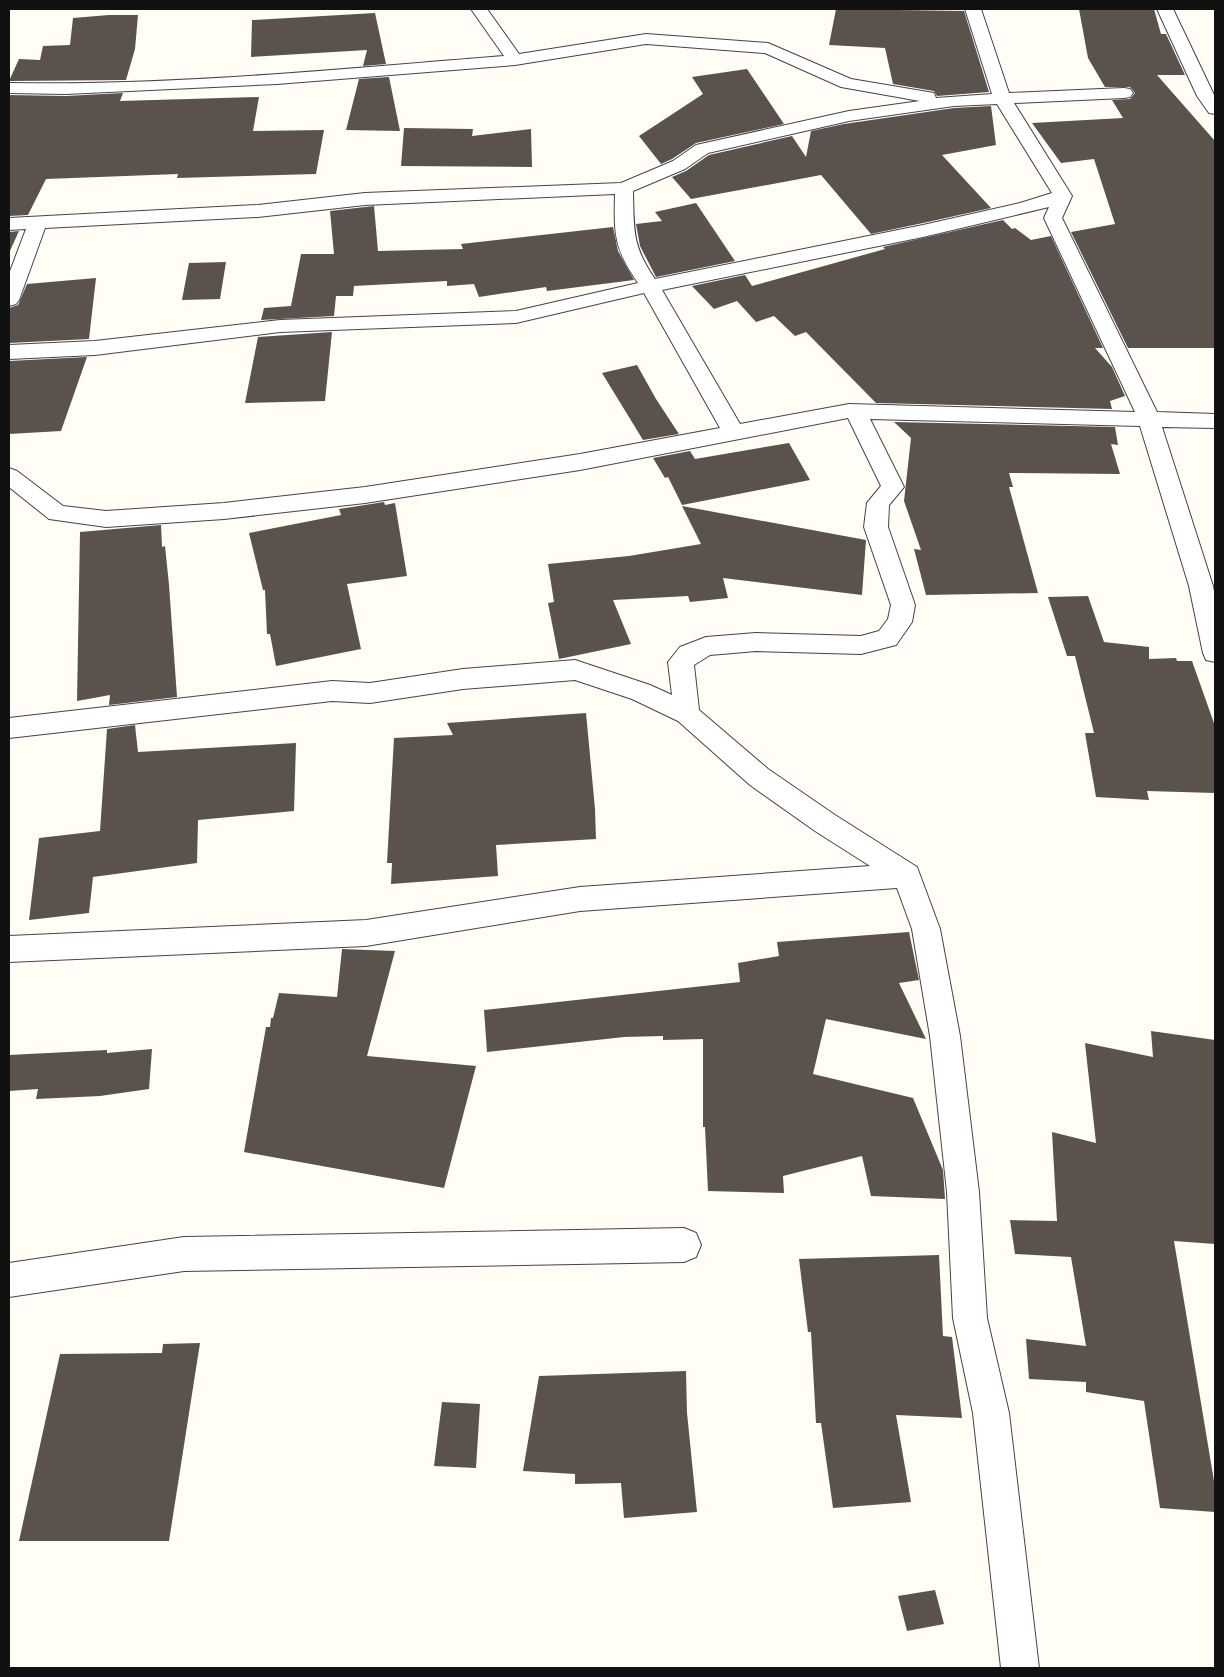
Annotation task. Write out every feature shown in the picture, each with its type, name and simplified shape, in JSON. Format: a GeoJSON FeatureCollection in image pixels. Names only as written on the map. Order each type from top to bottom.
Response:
{"type":"FeatureCollection","features":[{"type":"Feature","properties":{"kind":"street"},"geometry":{"type":"LineString","coordinates":[[479,9],[515,60]]}},
{"type":"Feature","properties":{"kind":"street"},"geometry":{"type":"LineString","coordinates":[[973,9],[1002,100],[1063,196]]}},
{"type":"Feature","properties":{"kind":"street"},"geometry":{"type":"LineString","coordinates":[[1165,9],[1206,96],[1215,109]]}},
{"type":"Feature","properties":{"kind":"street"},"geometry":{"type":"LineString","coordinates":[[9,88],[66,90],[277,79],[515,60],[646,39],[768,48],[847,83],[954,102]]}},
{"type":"Feature","properties":{"kind":"street"},"geometry":{"type":"LineString","coordinates":[[9,224],[258,211],[365,199],[624,188],[679,165],[702,149],[849,116],[954,102],[1124,93]]}},
{"type":"Feature","properties":{"kind":"street"},"geometry":{"type":"LineString","coordinates":[[624,188],[624,234],[634,263],[650,286],[733,432]]}},
{"type":"Feature","properties":{"kind":"street"},"geometry":{"type":"LineString","coordinates":[[9,352],[95,348],[280,326],[516,317],[650,286],[932,229],[1025,208],[1063,196]]}},
{"type":"Feature","properties":{"kind":"street"},"geometry":{"type":"LineString","coordinates":[[1063,196],[1053,218],[1149,419],[1202,586],[1215,653]]}},
{"type":"Feature","properties":{"kind":"street"},"geometry":{"type":"LineString","coordinates":[[9,300],[38,222]]}},
{"type":"Feature","properties":{"kind":"street"},"geometry":{"type":"LineString","coordinates":[[687,714],[681,662],[689,654],[706,646],[756,642],[861,645],[887,638],[900,622],[903,605],[876,527],[878,503],[893,487],[856,412]]}},
{"type":"Feature","properties":{"kind":"street"},"geometry":{"type":"LineString","coordinates":[[9,476],[57,513],[106,519],[224,511],[365,495],[580,462],[733,432],[856,412],[1215,421]]}},
{"type":"Feature","properties":{"kind":"street"},"geometry":{"type":"LineString","coordinates":[[9,728],[332,691],[370,693],[463,679],[575,670],[641,692],[687,714],[759,777],[826,823],[907,874],[926,929],[945,1036],[963,1192],[970,1318],[991,1413],[1020,1668]]}},
{"type":"Feature","properties":{"kind":"street"},"geometry":{"type":"LineString","coordinates":[[9,948],[366,933],[580,899],[907,874]]}},
{"type":"Feature","properties":{"kind":"street"},"geometry":{"type":"LineString","coordinates":[[9,1280],[184,1254],[684,1246]]}},
{"type":"Feature","properties":{"kind":"building"},"geometry":{"type":"Polygon","coordinates":[[[836,9],[964,11],[989,92],[937,96],[934,91],[893,84],[885,48],[829,45],[836,9]]]}},
{"type":"Feature","properties":{"kind":"building"},"geometry":{"type":"Polygon","coordinates":[[[1079,9],[1154,9],[1161,34],[1166,34],[1185,75],[1157,75],[1215,141],[1215,348],[1128,348],[1071,232],[1115,224],[1094,159],[1061,163],[1032,123],[1123,118],[1112,100],[1130,99],[1135,93],[1130,87],[1105,87],[1088,58],[1079,9]]]}},
{"type":"Feature","properties":{"kind":"building"},"geometry":{"type":"Polygon","coordinates":[[[375,13],[386,64],[363,66],[367,50],[251,57],[252,20],[375,13]]]}},
{"type":"Feature","properties":{"kind":"building"},"geometry":{"type":"Polygon","coordinates":[[[138,15],[135,49],[126,80],[9,81],[19,59],[40,60],[43,46],[70,45],[73,18],[138,15]]]}},
{"type":"Feature","properties":{"kind":"building"},"geometry":{"type":"Polygon","coordinates":[[[747,69],[784,124],[696,143],[661,164],[639,136],[703,94],[692,77],[747,69]]]}},
{"type":"Feature","properties":{"kind":"building"},"geometry":{"type":"Polygon","coordinates":[[[389,77],[400,131],[346,130],[359,79],[389,77]]]}},
{"type":"Feature","properties":{"kind":"building"},"geometry":{"type":"Polygon","coordinates":[[[123,93],[120,101],[259,97],[253,131],[324,130],[316,174],[177,178],[178,174],[46,179],[28,215],[9,216],[9,95],[66,96],[123,93]]]}},
{"type":"Feature","properties":{"kind":"building"},"geometry":{"type":"Polygon","coordinates":[[[991,106],[996,145],[942,155],[991,208],[871,234],[821,175],[691,199],[672,177],[686,171],[709,155],[792,136],[806,157],[811,131],[844,124],[954,108],[991,106]]]}},
{"type":"Feature","properties":{"kind":"building"},"geometry":{"type":"Polygon","coordinates":[[[404,128],[473,129],[472,136],[531,129],[532,167],[401,166],[404,128]]]}},
{"type":"Feature","properties":{"kind":"building"},"geometry":{"type":"Polygon","coordinates":[[[696,203],[735,261],[656,277],[640,246],[636,224],[662,221],[655,212],[696,203]]]}},
{"type":"Feature","properties":{"kind":"building"},"geometry":{"type":"Polygon","coordinates":[[[374,206],[378,251],[463,249],[461,244],[613,227],[618,251],[634,280],[547,291],[546,287],[479,297],[474,284],[447,286],[447,281],[354,286],[353,296],[336,296],[334,316],[261,320],[264,308],[291,306],[301,254],[334,254],[330,211],[374,206]]]}},
{"type":"Feature","properties":{"kind":"building"},"geometry":{"type":"Polygon","coordinates":[[[1003,220],[1012,229],[1015,228],[1031,240],[1051,236],[1103,348],[1095,348],[1112,367],[1125,396],[1110,401],[1112,409],[876,403],[806,332],[795,336],[774,316],[756,322],[737,301],[714,309],[692,286],[745,275],[752,286],[885,249],[883,247],[1003,220]]]}},
{"type":"Feature","properties":{"kind":"building"},"geometry":{"type":"Polygon","coordinates":[[[19,231],[9,253],[9,232],[19,231]]]}},
{"type":"Feature","properties":{"kind":"building"},"geometry":{"type":"Polygon","coordinates":[[[226,262],[220,299],[182,300],[189,263],[226,262]]]}},
{"type":"Feature","properties":{"kind":"building"},"geometry":{"type":"Polygon","coordinates":[[[96,278],[89,339],[9,343],[9,308],[18,305],[27,284],[96,278]]]}},
{"type":"Feature","properties":{"kind":"building"},"geometry":{"type":"Polygon","coordinates":[[[332,332],[325,401],[245,403],[258,337],[332,332]]]}},
{"type":"Feature","properties":{"kind":"building"},"geometry":{"type":"Polygon","coordinates":[[[87,357],[61,431],[9,434],[9,361],[87,357]]]}},
{"type":"Feature","properties":{"kind":"building"},"geometry":{"type":"Polygon","coordinates":[[[637,365],[679,434],[643,440],[602,373],[637,365]]]}},
{"type":"Feature","properties":{"kind":"building"},"geometry":{"type":"Polygon","coordinates":[[[894,422],[1115,427],[1118,445],[1111,444],[1120,474],[1009,473],[1013,487],[1009,487],[1038,593],[926,595],[914,549],[921,550],[904,501],[911,438],[894,422]]]}},
{"type":"Feature","properties":{"kind":"building"},"geometry":{"type":"Polygon","coordinates":[[[789,443],[810,480],[682,505],[668,477],[665,478],[653,458],[690,451],[695,459],[789,443]]]}},
{"type":"Feature","properties":{"kind":"building"},"geometry":{"type":"Polygon","coordinates":[[[384,502],[385,505],[395,503],[407,576],[347,584],[361,649],[276,666],[270,634],[267,634],[265,590],[263,590],[249,533],[341,515],[339,509],[384,502]]]}},
{"type":"Feature","properties":{"kind":"building"},"geometry":{"type":"Polygon","coordinates":[[[682,506],[866,540],[862,595],[723,578],[728,598],[690,602],[688,596],[613,600],[631,644],[559,659],[548,603],[554,602],[548,564],[629,556],[701,544],[682,506]]]}},
{"type":"Feature","properties":{"kind":"building"},"geometry":{"type":"Polygon","coordinates":[[[161,525],[162,547],[165,546],[169,585],[177,697],[109,705],[110,695],[77,701],[80,532],[161,525]]]}},
{"type":"Feature","properties":{"kind":"building"},"geometry":{"type":"Polygon","coordinates":[[[1088,596],[1104,642],[1149,647],[1149,659],[1176,658],[1177,661],[1192,661],[1215,726],[1215,793],[1147,791],[1149,800],[1096,797],[1085,733],[1094,733],[1075,656],[1067,656],[1048,597],[1088,596]]]}},
{"type":"Feature","properties":{"kind":"building"},"geometry":{"type":"Polygon","coordinates":[[[586,713],[596,839],[496,845],[498,876],[391,884],[392,863],[387,863],[394,738],[453,735],[447,723],[586,713]]]}},
{"type":"Feature","properties":{"kind":"building"},"geometry":{"type":"Polygon","coordinates":[[[135,725],[138,752],[296,743],[294,811],[198,820],[197,863],[93,877],[89,913],[29,920],[39,838],[100,831],[107,729],[135,725]]]}},
{"type":"Feature","properties":{"kind":"building"},"geometry":{"type":"Polygon","coordinates":[[[909,932],[919,980],[899,983],[926,1039],[826,1019],[813,1074],[913,1098],[943,1170],[945,1199],[871,1196],[862,1156],[783,1176],[784,1193],[708,1191],[705,1127],[703,1127],[703,1039],[663,1040],[663,1036],[624,1037],[487,1052],[484,1010],[740,982],[738,963],[779,956],[777,942],[909,932]]]}},
{"type":"Feature","properties":{"kind":"building"},"geometry":{"type":"Polygon","coordinates":[[[342,949],[395,951],[367,1056],[476,1066],[444,1188],[244,1152],[266,1027],[270,1027],[279,993],[337,997],[342,949]]]}},
{"type":"Feature","properties":{"kind":"building"},"geometry":{"type":"Polygon","coordinates":[[[1151,1031],[1215,1040],[1215,1244],[1174,1241],[1215,1487],[1215,1512],[1160,1508],[1144,1401],[1086,1392],[1086,1382],[1029,1379],[1026,1339],[1086,1346],[1071,1257],[1015,1254],[1010,1220],[1057,1221],[1052,1132],[1096,1143],[1085,1043],[1153,1057],[1151,1031]]]}},
{"type":"Feature","properties":{"kind":"building"},"geometry":{"type":"Polygon","coordinates":[[[152,1049],[149,1089],[100,1096],[36,1099],[38,1089],[9,1091],[9,1055],[107,1050],[107,1053],[152,1049]]]}},
{"type":"Feature","properties":{"kind":"building"},"geometry":{"type":"Polygon","coordinates":[[[939,1255],[943,1336],[952,1337],[962,1418],[896,1415],[911,1502],[833,1508],[821,1423],[816,1423],[811,1332],[808,1332],[799,1259],[939,1255]]]}},
{"type":"Feature","properties":{"kind":"building"},"geometry":{"type":"Polygon","coordinates":[[[200,1343],[169,1541],[19,1541],[60,1354],[162,1353],[163,1344],[200,1343]]]}},
{"type":"Feature","properties":{"kind":"building"},"geometry":{"type":"Polygon","coordinates":[[[686,1371],[687,1413],[697,1512],[624,1518],[621,1483],[575,1484],[575,1474],[523,1471],[539,1376],[686,1371]]]}},
{"type":"Feature","properties":{"kind":"building"},"geometry":{"type":"Polygon","coordinates":[[[442,1402],[480,1404],[476,1468],[434,1466],[442,1402]]]}},
{"type":"Feature","properties":{"kind":"building"},"geometry":{"type":"Polygon","coordinates":[[[935,1590],[944,1624],[907,1631],[898,1596],[935,1590]]]}}]}
